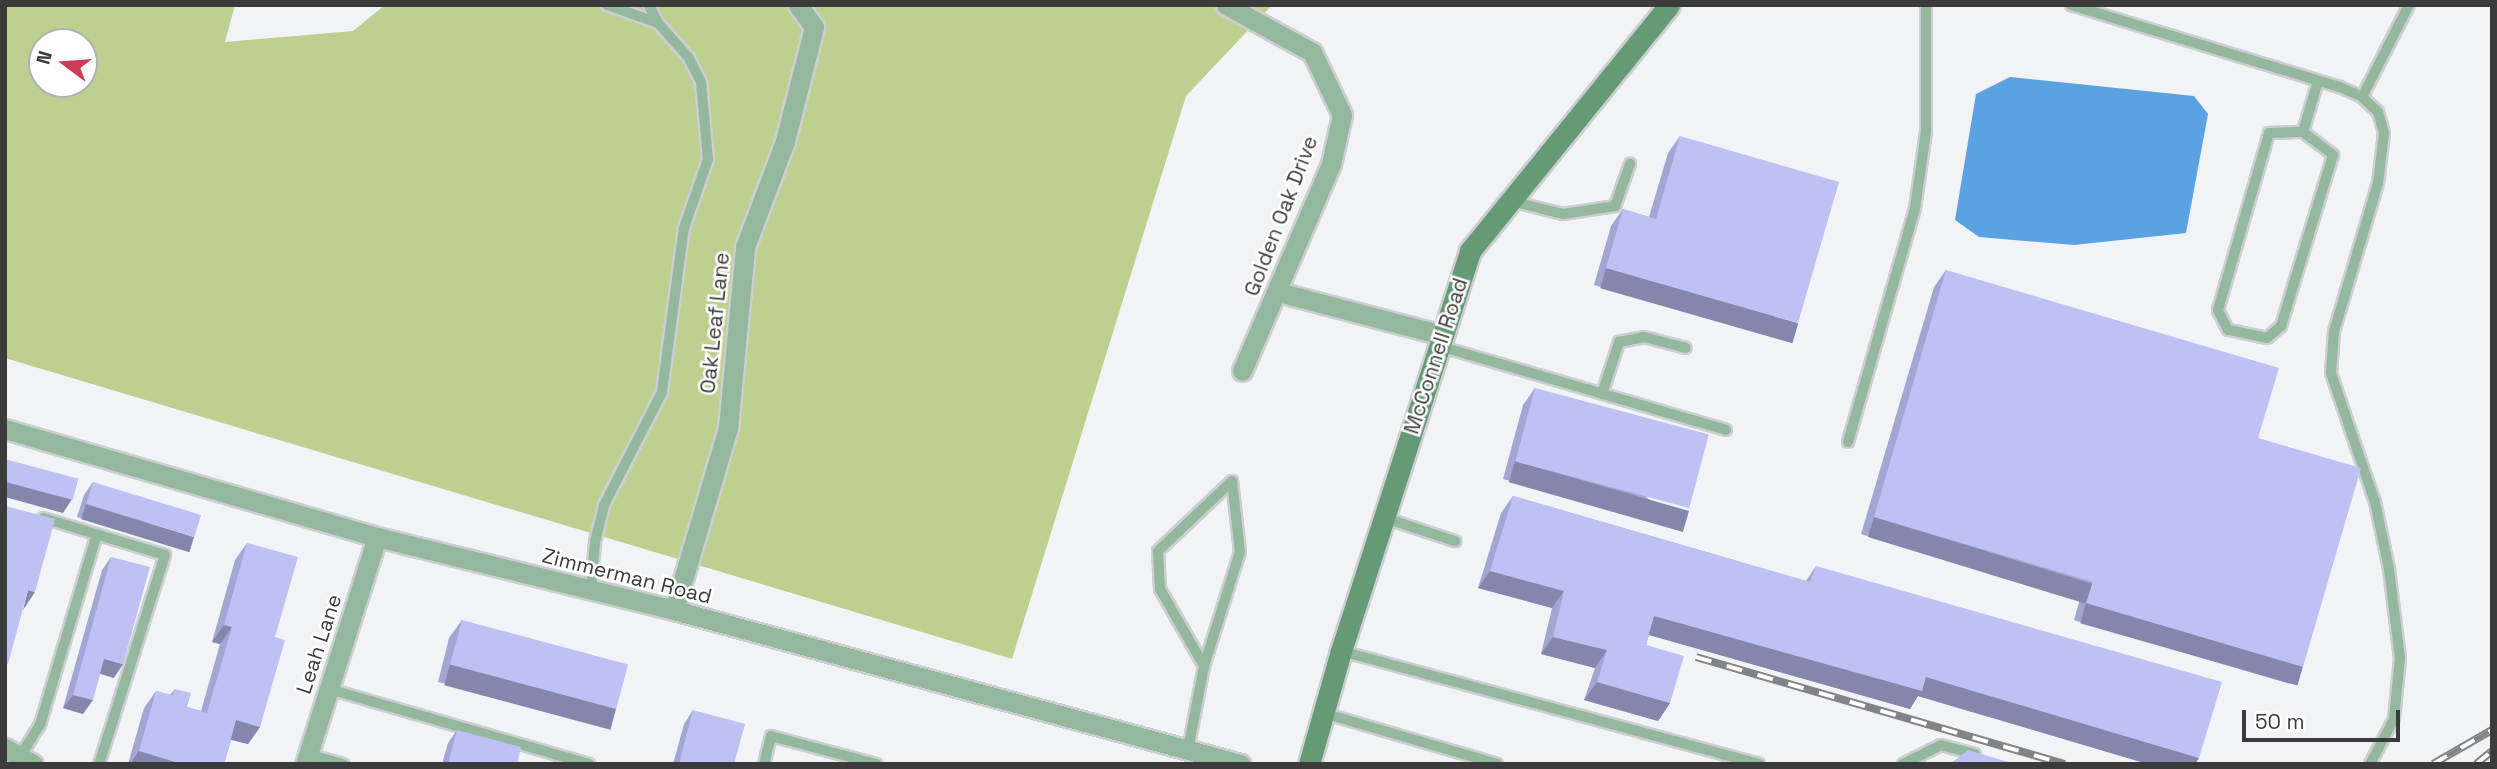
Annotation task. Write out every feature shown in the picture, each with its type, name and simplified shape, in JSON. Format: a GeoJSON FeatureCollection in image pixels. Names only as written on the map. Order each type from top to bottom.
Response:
{"type":"FeatureCollection","features":[{"type":"Feature","properties":{"kind":"street","name":"Oak Leaf Lane"},"geometry":{"type":"LineString","coordinates":[[674,610],[728,428],[745,247],[785,141],[814,27],[798,5]]}},
{"type":"Feature","properties":{"kind":"street","name":"Golden Oak Drive"},"geometry":{"type":"LineString","coordinates":[[1227,5],[1311,52],[1342,115],[1331,164],[1278,292],[1242,370]]}},
{"type":"Feature","properties":{"kind":"street","name":"McConnell Road"},"geometry":{"type":"LineString","coordinates":[[1310,764],[1340,651],[1470,251],[1669,5]]}},
{"type":"Feature","properties":{"kind":"street"},"geometry":{"type":"LineString","coordinates":[[1278,292],[1440,341]]}},
{"type":"Feature","properties":{"kind":"street","name":"Zimmerman Road"},"geometry":{"type":"LineString","coordinates":[[5,429],[377,537],[674,610],[1240,764]]}},
{"type":"Feature","properties":{"kind":"street","name":"Leah Lane"},"geometry":{"type":"LineString","coordinates":[[306,759],[377,537]]}},
{"type":"Feature","properties":{"kind":"lane"},"geometry":{"type":"LineString","coordinates":[[607,5],[658,23]]}},
{"type":"Feature","properties":{"kind":"lane"},"geometry":{"type":"LineString","coordinates":[[591,590],[595,542],[604,505],[662,392],[684,228],[708,159],[701,82],[689,58],[658,23],[649,5]]}},
{"type":"Feature","properties":{"kind":"lane"},"geometry":{"type":"LineString","coordinates":[[1848,442],[1915,208],[1926,132],[1926,5]]}},
{"type":"Feature","properties":{"kind":"lane"},"geometry":{"type":"LineString","coordinates":[[2071,5],[2318,81],[2362,97],[2378,112],[2384,133],[2378,183],[2334,332],[2331,373],[2375,502],[2389,569],[2400,658],[2395,719],[2370,764]]}},
{"type":"Feature","properties":{"kind":"lane"},"geometry":{"type":"LineString","coordinates":[[2362,97],[2409,5]]}},
{"type":"Feature","properties":{"kind":"lane"},"geometry":{"type":"LineString","coordinates":[[2303,132],[2318,81]]}},
{"type":"Feature","properties":{"kind":"lane"},"geometry":{"type":"LineString","coordinates":[[2303,132],[2333,155],[2281,326],[2267,338],[2228,330],[2218,310],[2269,133],[2303,132]]}},
{"type":"Feature","properties":{"kind":"lane"},"geometry":{"type":"LineString","coordinates":[[1511,201],[1563,214],[1615,206],[1630,164]]}},
{"type":"Feature","properties":{"kind":"lane"},"geometry":{"type":"LineString","coordinates":[[1602,394],[1619,342],[1644,337],[1686,348]]}},
{"type":"Feature","properties":{"kind":"lane"},"geometry":{"type":"LineString","coordinates":[[1440,341],[1602,394],[1726,430]]}},
{"type":"Feature","properties":{"kind":"lane"},"geometry":{"type":"LineString","coordinates":[[1188,750],[1205,666],[1240,552],[1232,481],[1158,551],[1160,589],[1205,666]]}},
{"type":"Feature","properties":{"kind":"lane"},"geometry":{"type":"LineString","coordinates":[[32,515],[165,555],[99,764]]}},
{"type":"Feature","properties":{"kind":"lane"},"geometry":{"type":"LineString","coordinates":[[1385,518],[1455,541]]}},
{"type":"Feature","properties":{"kind":"lane"},"geometry":{"type":"LineString","coordinates":[[20,755],[40,725],[97,534]]}},
{"type":"Feature","properties":{"kind":"lane"},"geometry":{"type":"LineString","coordinates":[[1340,651],[1759,764]]}},
{"type":"Feature","properties":{"kind":"lane"},"geometry":{"type":"LineString","coordinates":[[329,689],[589,764]]}},
{"type":"Feature","properties":{"kind":"lane"},"geometry":{"type":"LineString","coordinates":[[1324,713],[1497,764]]}},
{"type":"Feature","properties":{"kind":"lane"},"geometry":{"type":"LineString","coordinates":[[764,764],[771,736],[876,764]]}},
{"type":"Feature","properties":{"kind":"lane"},"geometry":{"type":"LineString","coordinates":[[1903,764],[1941,745],[1990,758]]}},
{"type":"Feature","properties":{"kind":"lane"},"geometry":{"type":"LineString","coordinates":[[306,759],[344,764]]}},
{"type":"Feature","properties":{"kind":"green space"},"geometry":{"type":"Polygon","coordinates":[[[5,5],[235,5],[225,42],[353,31],[385,5],[1272,5],[1186,96],[1012,659],[5,358],[5,5]]]}},
{"type":"Feature","properties":{"kind":"water"},"geometry":{"type":"Polygon","coordinates":[[[2010,77],[2194,96],[2208,114],[2186,233],[2074,245],[1979,237],[1955,220],[1976,94],[2010,77]]]}},
{"type":"Feature","properties":{"kind":"building"},"geometry":{"type":"Polygon","coordinates":[[[1680,136],[1839,182],[1798,323],[1606,268],[1623,209],[1656,219],[1680,136]]]}},
{"type":"Feature","properties":{"kind":"building"},"geometry":{"type":"Polygon","coordinates":[[[1946,270],[2279,368],[2258,438],[2361,468],[2303,667],[2086,603],[2093,582],[1874,517],[1946,270]]]}},
{"type":"Feature","properties":{"kind":"building"},"geometry":{"type":"Polygon","coordinates":[[[1535,388],[1709,435],[1689,508],[1515,461],[1535,388]]]}},
{"type":"Feature","properties":{"kind":"building"},"geometry":{"type":"Polygon","coordinates":[[[5,459],[78,479],[73,500],[5,482],[5,459]]]}},
{"type":"Feature","properties":{"kind":"building"},"geometry":{"type":"Polygon","coordinates":[[[93,482],[201,515],[194,537],[86,504],[93,482]]]}},
{"type":"Feature","properties":{"kind":"building"},"geometry":{"type":"Polygon","coordinates":[[[1513,496],[1810,582],[1816,566],[2222,682],[2199,758],[1926,677],[1922,691],[1654,616],[1646,645],[1684,656],[1670,703],[1597,682],[1607,650],[1553,637],[1564,591],[1490,571],[1513,496]]]}},
{"type":"Feature","properties":{"kind":"building"},"geometry":{"type":"Polygon","coordinates":[[[5,506],[55,519],[35,592],[28,590],[8,664],[5,663],[5,506]]]}},
{"type":"Feature","properties":{"kind":"building"},"geometry":{"type":"Polygon","coordinates":[[[247,543],[298,557],[275,637],[285,640],[260,727],[236,720],[224,764],[182,764],[139,751],[156,691],[173,695],[175,689],[191,693],[187,707],[207,713],[232,627],[224,625],[247,543]]]}},
{"type":"Feature","properties":{"kind":"building"},"geometry":{"type":"Polygon","coordinates":[[[111,557],[150,567],[123,664],[104,659],[93,700],[73,695],[111,557]]]}},
{"type":"Feature","properties":{"kind":"building"},"geometry":{"type":"Polygon","coordinates":[[[462,620],[628,665],[616,709],[450,664],[462,620]]]}},
{"type":"Feature","properties":{"kind":"building"},"geometry":{"type":"Polygon","coordinates":[[[693,710],[745,724],[734,764],[679,764],[693,710]]]}},
{"type":"Feature","properties":{"kind":"building"},"geometry":{"type":"Polygon","coordinates":[[[457,730],[521,747],[517,764],[448,764],[457,730]]]}},
{"type":"Feature","properties":{"kind":"building"},"geometry":{"type":"Polygon","coordinates":[[[1968,750],[2015,764],[1950,764],[1968,750]]]}},
{"type":"Feature","properties":{"kind":"railway"},"geometry":{"type":"LineString","coordinates":[[1696,657],[2065,764]]}},
{"type":"Feature","properties":{"kind":"railway"},"geometry":{"type":"LineString","coordinates":[[2433,764],[2492,730]]}},
{"type":"Feature","properties":{"kind":"railway"},"geometry":{"type":"LineString","coordinates":[[2476,764],[2492,751]]}}]}
